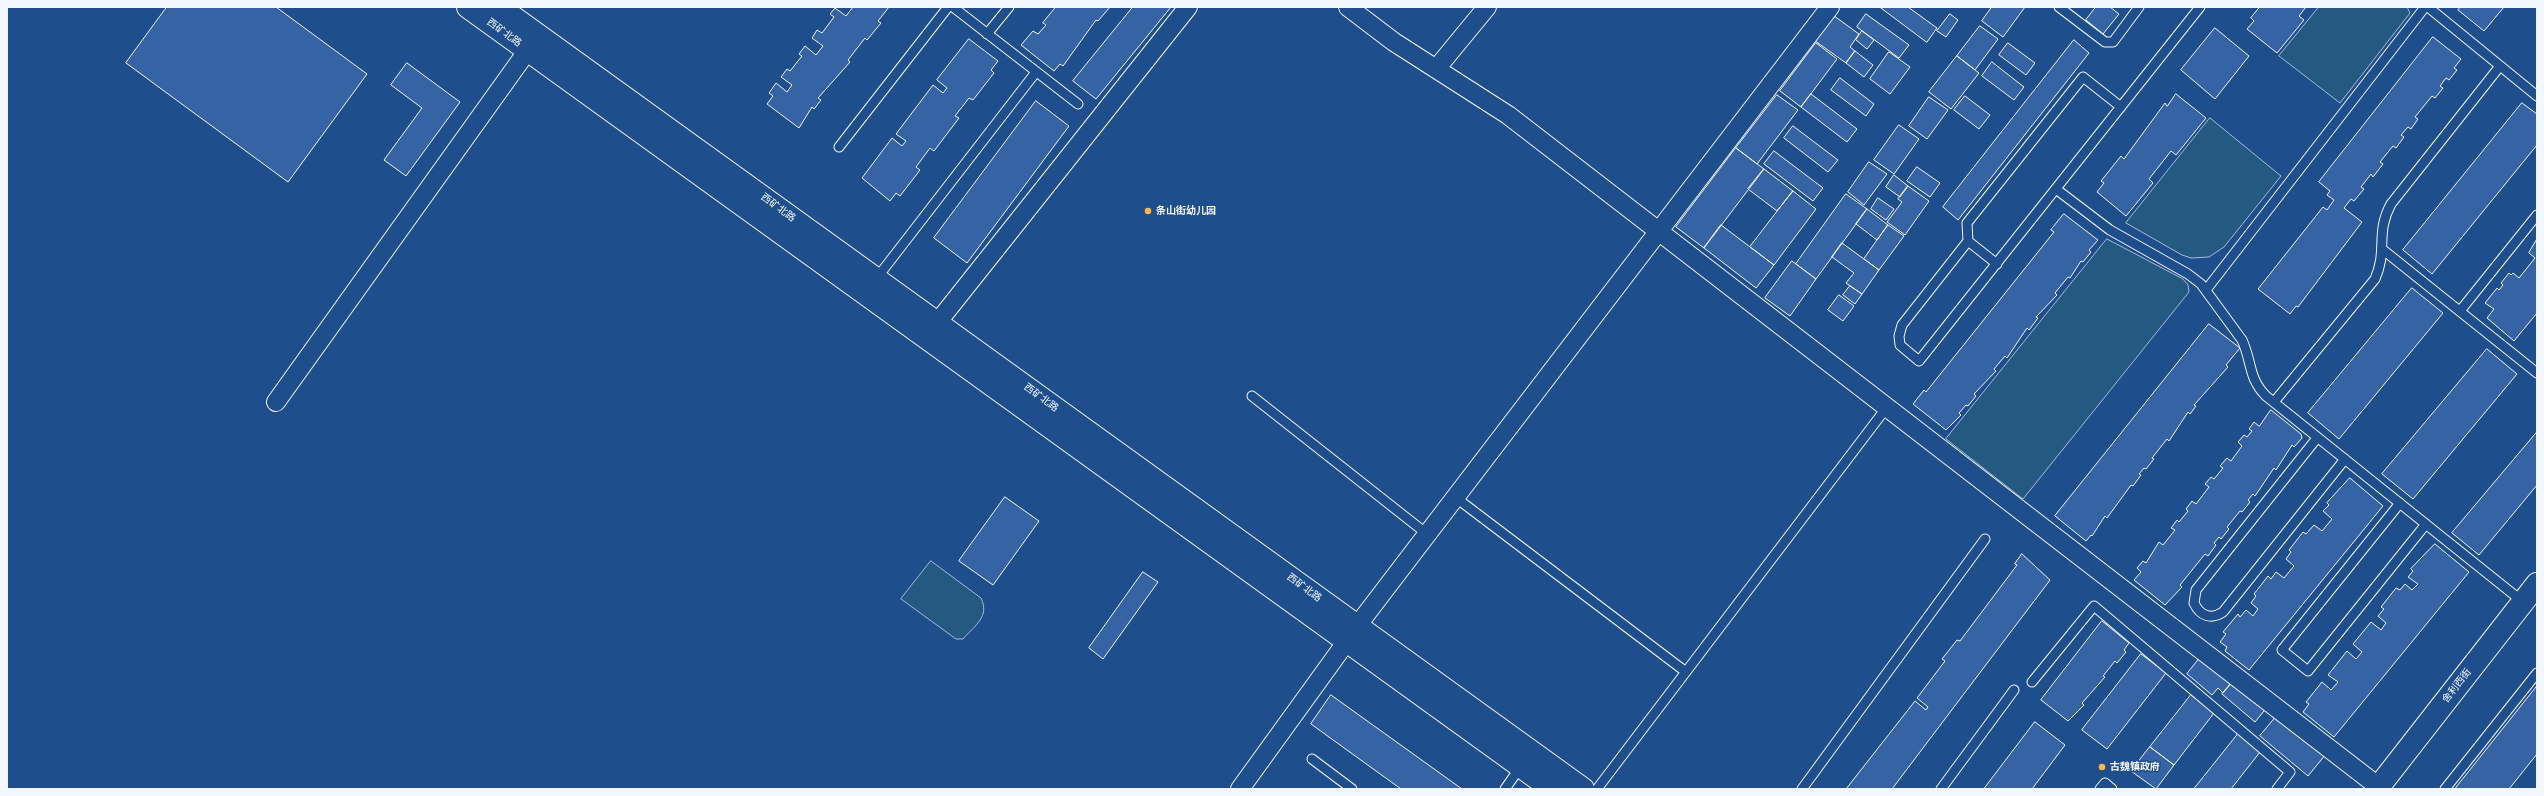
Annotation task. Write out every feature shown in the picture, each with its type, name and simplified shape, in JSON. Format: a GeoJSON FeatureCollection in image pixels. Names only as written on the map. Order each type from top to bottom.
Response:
{"type":"FeatureCollection","features":[{"type":"Feature","properties":{"kind":"main road","name":"西矿北路"},"geometry":{"type":"LineString","coordinates":[[468,7],[1352,633],[1583,789]]}},
{"type":"Feature","properties":{"kind":"main road","name":"西矿北路"},"geometry":{"type":"LineString","coordinates":[[499,7],[937,323],[1352,633],[1552,789]]}},
{"type":"Feature","properties":{"kind":"main road","name":"舍利西街"},"geometry":{"type":"LineString","coordinates":[[2381,787],[2537,584]]}},
{"type":"Feature","properties":{"kind":"street"},"geometry":{"type":"LineString","coordinates":[[937,323],[1188,7]]}},
{"type":"Feature","properties":{"kind":"street"},"geometry":{"type":"LineString","coordinates":[[1348,7],[1394,42],[1508,115],[2381,787]]}},
{"type":"Feature","properties":{"kind":"street"},"geometry":{"type":"LineString","coordinates":[[1436,69],[1487,7]]}},
{"type":"Feature","properties":{"kind":"street"},"geometry":{"type":"LineString","coordinates":[[1240,789],[1352,633],[1830,7]]}},
{"type":"Feature","properties":{"kind":"street"},"geometry":{"type":"LineString","coordinates":[[276,402],[528,50]]}},
{"type":"Feature","properties":{"kind":"lane"},"geometry":{"type":"LineString","coordinates":[[839,148],[948,7]]}},
{"type":"Feature","properties":{"kind":"lane"},"geometry":{"type":"LineString","coordinates":[[953,7],[1078,104]]}},
{"type":"Feature","properties":{"kind":"lane"},"geometry":{"type":"LineString","coordinates":[[987,34],[1009,7]]}},
{"type":"Feature","properties":{"kind":"lane"},"geometry":{"type":"LineString","coordinates":[[2059,7],[2105,42],[2113,42],[2139,7]]}},
{"type":"Feature","properties":{"kind":"lane"},"geometry":{"type":"LineString","coordinates":[[2121,107],[2083,77],[1968,223],[1968,241],[1900,330],[1900,345],[1919,361],[1997,264],[2200,7]]}},
{"type":"Feature","properties":{"kind":"lane"},"geometry":{"type":"LineString","coordinates":[[2206,290],[2425,7]]}},
{"type":"Feature","properties":{"kind":"lane"},"geometry":{"type":"LineString","coordinates":[[2428,7],[2537,96]]}},
{"type":"Feature","properties":{"kind":"lane"},"geometry":{"type":"LineString","coordinates":[[2274,402],[2375,279],[2382,264],[2383,219],[2391,204],[2500,66]]}},
{"type":"Feature","properties":{"kind":"lane"},"geometry":{"type":"LineString","coordinates":[[876,279],[1036,72]]}},
{"type":"Feature","properties":{"kind":"lane"},"geometry":{"type":"LineString","coordinates":[[2056,189],[2110,230],[2188,274],[2206,290],[2242,340],[2246,349],[2251,375],[2258,389],[2317,438],[2523,602]]}},
{"type":"Feature","properties":{"kind":"lane"},"geometry":{"type":"LineString","coordinates":[[2460,311],[2537,215]]}},
{"type":"Feature","properties":{"kind":"lane"},"geometry":{"type":"LineString","coordinates":[[1968,241],[1997,264]]}},
{"type":"Feature","properties":{"kind":"lane"},"geometry":{"type":"LineString","coordinates":[[2382,249],[2537,373]]}},
{"type":"Feature","properties":{"kind":"lane"},"geometry":{"type":"LineString","coordinates":[[1252,396],[1428,534]]}},
{"type":"Feature","properties":{"kind":"lane"},"geometry":{"type":"LineString","coordinates":[[1597,789],[1887,407]]}},
{"type":"Feature","properties":{"kind":"lane"},"geometry":{"type":"LineString","coordinates":[[2317,438],[2196,590],[2194,603],[2201,613],[2212,616],[2223,612],[2345,460]]}},
{"type":"Feature","properties":{"kind":"lane"},"geometry":{"type":"LineString","coordinates":[[1455,498],[1686,672]]}},
{"type":"Feature","properties":{"kind":"lane"},"geometry":{"type":"LineString","coordinates":[[2400,503],[2282,650],[2292,659],[2308,671],[2426,524]]}},
{"type":"Feature","properties":{"kind":"lane"},"geometry":{"type":"LineString","coordinates":[[1802,789],[1985,539]]}},
{"type":"Feature","properties":{"kind":"lane"},"geometry":{"type":"LineString","coordinates":[[2032,682],[2094,606],[2290,772],[2278,788]]}},
{"type":"Feature","properties":{"kind":"lane"},"geometry":{"type":"LineString","coordinates":[[2445,789],[2537,673]]}},
{"type":"Feature","properties":{"kind":"lane"},"geometry":{"type":"LineString","coordinates":[[1941,789],[2014,690]]}},
{"type":"Feature","properties":{"kind":"lane"},"geometry":{"type":"LineString","coordinates":[[1312,759],[1339,785],[1352,789]]}},
{"type":"Feature","properties":{"kind":"lane"},"geometry":{"type":"LineString","coordinates":[[1505,789],[1521,766]]}},
{"type":"Feature","properties":{"kind":"lane"},"geometry":{"type":"LineString","coordinates":[[2100,789],[2105,783],[2112,789]]}},
{"type":"Feature","properties":{"kind":"shaded area"},"geometry":{"type":"Polygon","coordinates":[[[2319,7],[2407,7],[2410,13],[2340,103],[2279,56],[2319,7]]]}},
{"type":"Feature","properties":{"kind":"shaded area"},"geometry":{"type":"Polygon","coordinates":[[[2210,118],[2281,176],[2224,247],[2209,257],[2191,258],[2182,255],[2126,223],[2210,118]]]}},
{"type":"Feature","properties":{"kind":"shaded area"},"geometry":{"type":"Polygon","coordinates":[[[2107,239],[2183,279],[2188,285],[2189,292],[2023,499],[1946,439],[2107,239]]]}},
{"type":"Feature","properties":{"kind":"shaded area"},"geometry":{"type":"Polygon","coordinates":[[[931,561],[981,598],[984,610],[982,616],[963,639],[956,639],[901,599],[931,561]]]}},
{"type":"Feature","properties":{"kind":"building"},"geometry":{"type":"Polygon","coordinates":[[[167,7],[276,7],[367,74],[288,182],[126,63],[167,7]]]}},
{"type":"Feature","properties":{"kind":"building"},"geometry":{"type":"Polygon","coordinates":[[[853,7],[889,7],[878,21],[881,23],[867,40],[865,38],[848,60],[850,62],[818,98],[821,100],[814,109],[812,107],[799,128],[767,104],[773,96],[769,93],[776,83],[787,92],[792,85],[781,77],[787,69],[790,71],[802,56],[799,54],[805,46],[816,55],[823,46],[812,38],[817,30],[822,33],[834,17],[830,14],[835,8],[846,16],[853,7]]]}},
{"type":"Feature","properties":{"kind":"building"},"geometry":{"type":"Polygon","coordinates":[[[1056,7],[1110,7],[1098,21],[1096,20],[1063,66],[1060,64],[1054,71],[1021,45],[1033,31],[1038,34],[1046,25],[1043,23],[1056,7]]]}},
{"type":"Feature","properties":{"kind":"building"},"geometry":{"type":"Polygon","coordinates":[[[1133,7],[1171,7],[1096,99],[1073,81],[1133,7]]]}},
{"type":"Feature","properties":{"kind":"building"},"geometry":{"type":"Polygon","coordinates":[[[1880,7],[1908,7],[1937,28],[1927,42],[1880,7]]]}},
{"type":"Feature","properties":{"kind":"building"},"geometry":{"type":"Polygon","coordinates":[[[1992,7],[2025,7],[2003,37],[1982,21],[1992,7]]]}},
{"type":"Feature","properties":{"kind":"building"},"geometry":{"type":"Polygon","coordinates":[[[2096,7],[2110,7],[2119,14],[2103,34],[2086,20],[2096,7]]]}},
{"type":"Feature","properties":{"kind":"building"},"geometry":{"type":"Polygon","coordinates":[[[2260,7],[2306,7],[2299,16],[2304,20],[2277,53],[2247,29],[2254,21],[2251,18],[2260,7]]]}},
{"type":"Feature","properties":{"kind":"building"},"geometry":{"type":"Polygon","coordinates":[[[2461,7],[2504,7],[2484,31],[2458,10],[2461,7]]]}},
{"type":"Feature","properties":{"kind":"building"},"geometry":{"type":"Polygon","coordinates":[[[1830,13],[1859,34],[1850,47],[1855,51],[1846,63],[1811,38],[1830,13]]]}},
{"type":"Feature","properties":{"kind":"building"},"geometry":{"type":"Polygon","coordinates":[[[1866,14],[1909,45],[1899,58],[1857,27],[1866,14]]]}},
{"type":"Feature","properties":{"kind":"building"},"geometry":{"type":"Polygon","coordinates":[[[1950,14],[1958,20],[1946,37],[1937,31],[1950,14]]]}},
{"type":"Feature","properties":{"kind":"building"},"geometry":{"type":"Polygon","coordinates":[[[1980,26],[1998,39],[1975,70],[1957,56],[1980,26]]]}},
{"type":"Feature","properties":{"kind":"building"},"geometry":{"type":"Polygon","coordinates":[[[2215,28],[2249,56],[2215,99],[2181,70],[2215,28]]]}},
{"type":"Feature","properties":{"kind":"building"},"geometry":{"type":"Polygon","coordinates":[[[1862,31],[1874,40],[1867,49],[1856,40],[1862,31]]]}},
{"type":"Feature","properties":{"kind":"building"},"geometry":{"type":"Polygon","coordinates":[[[2433,37],[2461,59],[2454,68],[2457,70],[2449,80],[2446,78],[2440,86],[2443,88],[2435,98],[2432,96],[2415,117],[2418,119],[2411,129],[2408,127],[2401,135],[2404,137],[2396,148],[2393,146],[2380,162],[2383,164],[2373,177],[2371,174],[2361,187],[2364,189],[2354,201],[2351,199],[2344,208],[2362,222],[2298,307],[2296,306],[2290,314],[2258,289],[2323,207],[2327,210],[2334,200],[2327,195],[2330,191],[2319,182],[2433,37]]]}},
{"type":"Feature","properties":{"kind":"building"},"geometry":{"type":"Polygon","coordinates":[[[969,39],[998,61],[991,70],[994,73],[973,100],[969,98],[955,116],[959,118],[934,151],[930,148],[916,167],[920,170],[900,196],[896,193],[890,201],[862,178],[892,138],[902,146],[906,141],[896,134],[933,85],[943,93],[947,88],[937,80],[969,39]]]}},
{"type":"Feature","properties":{"kind":"building"},"geometry":{"type":"Polygon","coordinates":[[[2074,40],[2089,53],[1958,220],[1943,207],[2074,40]]]}},
{"type":"Feature","properties":{"kind":"building"},"geometry":{"type":"Polygon","coordinates":[[[1816,43],[1837,59],[1801,107],[1780,91],[1816,43]]]}},
{"type":"Feature","properties":{"kind":"building"},"geometry":{"type":"Polygon","coordinates":[[[2008,43],[2035,63],[2026,75],[1999,55],[2008,43]]]}},
{"type":"Feature","properties":{"kind":"building"},"geometry":{"type":"Polygon","coordinates":[[[1855,51],[1873,65],[1864,77],[1846,63],[1855,51]]]}},
{"type":"Feature","properties":{"kind":"building"},"geometry":{"type":"Polygon","coordinates":[[[1889,52],[1910,67],[1890,94],[1870,79],[1889,52]]]}},
{"type":"Feature","properties":{"kind":"building"},"geometry":{"type":"Polygon","coordinates":[[[1957,56],[1979,73],[1951,109],[1929,92],[1957,56]]]}},
{"type":"Feature","properties":{"kind":"building"},"geometry":{"type":"Polygon","coordinates":[[[1992,62],[2024,87],[2014,100],[1982,76],[1992,62]]]}},
{"type":"Feature","properties":{"kind":"building"},"geometry":{"type":"Polygon","coordinates":[[[407,63],[460,102],[406,176],[384,160],[422,108],[391,85],[407,63]]]}},
{"type":"Feature","properties":{"kind":"building"},"geometry":{"type":"Polygon","coordinates":[[[1840,78],[1874,104],[1866,116],[1831,90],[1840,78]]]}},
{"type":"Feature","properties":{"kind":"building"},"geometry":{"type":"Polygon","coordinates":[[[1811,94],[1857,129],[1847,142],[1801,107],[1811,94]]]}},
{"type":"Feature","properties":{"kind":"building"},"geometry":{"type":"Polygon","coordinates":[[[2176,94],[2206,118],[2176,155],[2171,151],[2149,179],[2153,183],[2126,216],[2097,192],[2104,183],[2101,181],[2121,156],[2124,159],[2165,103],[2167,106],[2176,94]]]}},
{"type":"Feature","properties":{"kind":"building"},"geometry":{"type":"Polygon","coordinates":[[[1777,95],[1798,110],[1757,164],[1736,148],[1777,95]]]}},
{"type":"Feature","properties":{"kind":"building"},"geometry":{"type":"Polygon","coordinates":[[[1965,96],[1990,115],[1979,129],[1954,110],[1965,96]]]}},
{"type":"Feature","properties":{"kind":"building"},"geometry":{"type":"Polygon","coordinates":[[[1929,97],[1948,110],[1927,139],[1909,126],[1929,97]]]}},
{"type":"Feature","properties":{"kind":"building"},"geometry":{"type":"Polygon","coordinates":[[[1036,101],[1069,126],[967,263],[934,238],[1036,101]]]}},
{"type":"Feature","properties":{"kind":"building"},"geometry":{"type":"Polygon","coordinates":[[[2522,103],[2537,114],[2537,145],[2432,274],[2403,250],[2522,103]]]}},
{"type":"Feature","properties":{"kind":"building"},"geometry":{"type":"Polygon","coordinates":[[[1899,125],[1919,139],[1894,174],[1874,160],[1899,125]]]}},
{"type":"Feature","properties":{"kind":"building"},"geometry":{"type":"Polygon","coordinates":[[[1793,126],[1838,160],[1828,172],[1784,138],[1793,126]]]}},
{"type":"Feature","properties":{"kind":"building"},"geometry":{"type":"Polygon","coordinates":[[[1736,148],[1764,169],[1704,248],[1676,227],[1736,148]]]}},
{"type":"Feature","properties":{"kind":"building"},"geometry":{"type":"Polygon","coordinates":[[[1774,151],[1823,188],[1813,201],[1764,164],[1774,151]]]}},
{"type":"Feature","properties":{"kind":"building"},"geometry":{"type":"Polygon","coordinates":[[[1869,162],[1887,174],[1864,205],[1848,192],[1869,162]]]}},
{"type":"Feature","properties":{"kind":"building"},"geometry":{"type":"Polygon","coordinates":[[[1917,167],[1940,183],[1930,197],[1907,181],[1917,167]]]}},
{"type":"Feature","properties":{"kind":"building"},"geometry":{"type":"Polygon","coordinates":[[[1764,169],[1793,191],[1777,211],[1748,189],[1764,169]]]}},
{"type":"Feature","properties":{"kind":"building"},"geometry":{"type":"Polygon","coordinates":[[[1894,175],[1908,186],[1900,197],[1886,187],[1894,175]]]}},
{"type":"Feature","properties":{"kind":"building"},"geometry":{"type":"Polygon","coordinates":[[[1908,186],[1929,201],[1905,235],[1887,222],[1902,202],[1898,199],[1908,186]]]}},
{"type":"Feature","properties":{"kind":"building"},"geometry":{"type":"Polygon","coordinates":[[[1793,191],[1816,209],[1774,265],[1750,247],[1793,191]]]}},
{"type":"Feature","properties":{"kind":"building"},"geometry":{"type":"Polygon","coordinates":[[[1846,194],[1867,209],[1816,279],[1796,264],[1846,194]]]}},
{"type":"Feature","properties":{"kind":"building"},"geometry":{"type":"Polygon","coordinates":[[[1878,198],[1894,209],[1886,220],[1871,209],[1878,198]]]}},
{"type":"Feature","properties":{"kind":"building"},"geometry":{"type":"Polygon","coordinates":[[[1867,209],[1888,225],[1877,240],[1856,224],[1867,209]]]}},
{"type":"Feature","properties":{"kind":"building"},"geometry":{"type":"Polygon","coordinates":[[[2064,214],[2098,240],[2089,250],[2091,252],[2083,262],[2081,261],[2070,278],[2068,277],[2055,293],[2057,295],[2036,317],[2038,318],[2029,330],[2027,328],[2007,358],[2005,356],[1994,369],[1996,371],[1974,394],[1976,396],[1968,406],[1966,405],[1959,413],[1961,415],[1946,430],[1913,404],[1924,390],[1926,392],[2054,232],[2051,230],[2064,214]]]}},
{"type":"Feature","properties":{"kind":"building"},"geometry":{"type":"Polygon","coordinates":[[[1721,225],[1774,265],[1756,288],[1704,248],[1721,225]]]}},
{"type":"Feature","properties":{"kind":"building"},"geometry":{"type":"Polygon","coordinates":[[[1888,225],[1904,236],[1879,270],[1864,259],[1888,225]]]}},
{"type":"Feature","properties":{"kind":"building"},"geometry":{"type":"Polygon","coordinates":[[[2537,239],[2537,313],[2514,341],[2487,318],[2494,309],[2485,303],[2497,288],[2499,290],[2503,285],[2501,283],[2509,273],[2511,275],[2513,273],[2519,278],[2535,258],[2529,253],[2537,239]]]}},
{"type":"Feature","properties":{"kind":"building"},"geometry":{"type":"Polygon","coordinates":[[[1842,243],[1879,270],[1862,294],[1846,283],[1854,273],[1832,257],[1842,243]]]}},
{"type":"Feature","properties":{"kind":"building"},"geometry":{"type":"Polygon","coordinates":[[[1792,261],[1816,279],[1790,316],[1765,298],[1792,261]]]}},
{"type":"Feature","properties":{"kind":"building"},"geometry":{"type":"Polygon","coordinates":[[[1850,286],[1862,294],[1855,304],[1843,295],[1850,286]]]}},
{"type":"Feature","properties":{"kind":"building"},"geometry":{"type":"Polygon","coordinates":[[[2412,288],[2443,313],[2339,439],[2308,413],[2412,288]]]}},
{"type":"Feature","properties":{"kind":"building"},"geometry":{"type":"Polygon","coordinates":[[[1839,295],[1854,306],[1843,321],[1828,310],[1839,295]]]}},
{"type":"Feature","properties":{"kind":"building"},"geometry":{"type":"Polygon","coordinates":[[[2209,324],[2240,348],[2226,365],[2228,367],[2194,405],[2196,406],[2190,414],[2188,412],[2169,441],[2167,439],[2152,458],[2154,459],[2146,469],[2144,468],[2139,474],[2141,475],[2133,486],[2131,485],[2107,518],[2105,516],[2092,536],[2091,535],[2086,541],[2055,516],[2209,324]]]}},
{"type":"Feature","properties":{"kind":"building"},"geometry":{"type":"Polygon","coordinates":[[[2487,349],[2517,374],[2413,499],[2382,474],[2487,349]]]}},
{"type":"Feature","properties":{"kind":"building"},"geometry":{"type":"Polygon","coordinates":[[[2271,410],[2301,434],[2302,438],[2294,447],[2292,445],[2276,470],[2274,468],[2255,496],[2253,494],[2248,500],[2250,502],[2242,512],[2240,511],[2227,527],[2229,529],[2221,539],[2219,537],[2214,543],[2216,545],[2208,556],[2205,554],[2180,585],[2182,587],[2165,605],[2134,580],[2141,572],[2137,568],[2143,561],[2146,563],[2159,542],[2163,545],[2175,530],[2171,528],[2177,520],[2179,522],[2188,511],[2186,509],[2192,501],[2196,504],[2209,487],[2205,484],[2211,477],[2214,479],[2223,468],[2220,466],[2227,458],[2231,461],[2242,446],[2238,442],[2244,435],[2247,437],[2252,431],[2249,429],[2254,422],[2259,426],[2271,410]]]}},
{"type":"Feature","properties":{"kind":"building"},"geometry":{"type":"Polygon","coordinates":[[[2537,432],[2537,485],[2479,555],[2452,533],[2537,432]]]}},
{"type":"Feature","properties":{"kind":"building"},"geometry":{"type":"Polygon","coordinates":[[[2350,478],[2383,506],[2249,670],[2225,651],[2227,647],[2220,642],[2226,634],[2223,632],[2238,614],[2240,617],[2246,610],[2253,616],[2258,609],[2251,603],[2256,596],[2254,594],[2268,576],[2271,579],[2276,572],[2284,578],[2294,566],[2286,559],[2291,552],[2289,550],[2303,532],[2306,534],[2314,525],[2322,531],[2332,519],[2323,511],[2329,505],[2327,503],[2350,478]]]}},
{"type":"Feature","properties":{"kind":"building"},"geometry":{"type":"Polygon","coordinates":[[[1005,497],[1039,521],[993,585],[959,561],[1005,497]]]}},
{"type":"Feature","properties":{"kind":"building"},"geometry":{"type":"Polygon","coordinates":[[[2435,544],[2469,572],[2334,737],[2303,712],[2309,704],[2306,702],[2322,682],[2331,690],[2338,682],[2328,675],[2347,651],[2356,659],[2362,652],[2353,644],[2371,622],[2381,630],[2386,623],[2378,616],[2384,609],[2381,607],[2396,588],[2400,590],[2405,584],[2412,590],[2418,584],[2408,577],[2413,571],[2411,569],[2435,544]]]}},
{"type":"Feature","properties":{"kind":"building"},"geometry":{"type":"Polygon","coordinates":[[[2022,554],[2050,580],[1892,789],[1846,789],[1915,701],[1926,710],[1928,707],[1917,698],[1945,661],[1942,659],[1957,640],[1960,641],[2017,565],[2015,564],[2022,554]]]}},
{"type":"Feature","properties":{"kind":"building"},"geometry":{"type":"Polygon","coordinates":[[[1143,572],[1158,582],[1103,659],[1089,648],[1143,572]]]}},
{"type":"Feature","properties":{"kind":"building"},"geometry":{"type":"Polygon","coordinates":[[[2102,621],[2129,643],[2124,650],[2126,652],[2117,663],[2115,661],[2103,676],[2105,677],[2082,703],[2084,705],[2068,721],[2041,700],[2102,621]]]}},
{"type":"Feature","properties":{"kind":"building"},"geometry":{"type":"Polygon","coordinates":[[[2204,653],[2235,679],[2223,693],[2218,688],[2212,695],[2187,674],[2204,653]]]}},
{"type":"Feature","properties":{"kind":"building"},"geometry":{"type":"Polygon","coordinates":[[[2141,654],[2166,673],[2107,749],[2082,730],[2141,654]]]}},
{"type":"Feature","properties":{"kind":"building"},"geometry":{"type":"Polygon","coordinates":[[[2235,679],[2268,706],[2255,722],[2222,694],[2235,679]]]}},
{"type":"Feature","properties":{"kind":"building"},"geometry":{"type":"Polygon","coordinates":[[[2537,686],[2537,754],[2509,789],[2455,789],[2537,686]]]}},
{"type":"Feature","properties":{"kind":"building"},"geometry":{"type":"Polygon","coordinates":[[[1331,695],[1462,789],[1401,789],[1311,724],[1331,695]]]}},
{"type":"Feature","properties":{"kind":"building"},"geometry":{"type":"Polygon","coordinates":[[[2191,695],[2214,713],[2174,765],[2150,747],[2191,695]]]}},
{"type":"Feature","properties":{"kind":"building"},"geometry":{"type":"Polygon","coordinates":[[[2275,718],[2294,733],[2296,730],[2326,754],[2308,776],[2260,736],[2275,718]]]}},
{"type":"Feature","properties":{"kind":"building"},"geometry":{"type":"Polygon","coordinates":[[[2035,722],[2065,745],[2032,789],[1984,789],[2035,722]]]}},
{"type":"Feature","properties":{"kind":"building"},"geometry":{"type":"Polygon","coordinates":[[[2238,734],[2260,752],[2231,789],[2194,789],[2238,734]]]}},
{"type":"Feature","properties":{"kind":"building"},"geometry":{"type":"Polygon","coordinates":[[[2150,747],[2174,765],[2156,789],[2131,771],[2150,747]]]}},
{"type":"Feature","properties":{"kind":"place","name":"条山街幼儿园"},"geometry":{"type":"Point","coordinates":[1148,211]}},
{"type":"Feature","properties":{"kind":"place","name":"古魏镇政府"},"geometry":{"type":"Point","coordinates":[2102,767]}}]}
